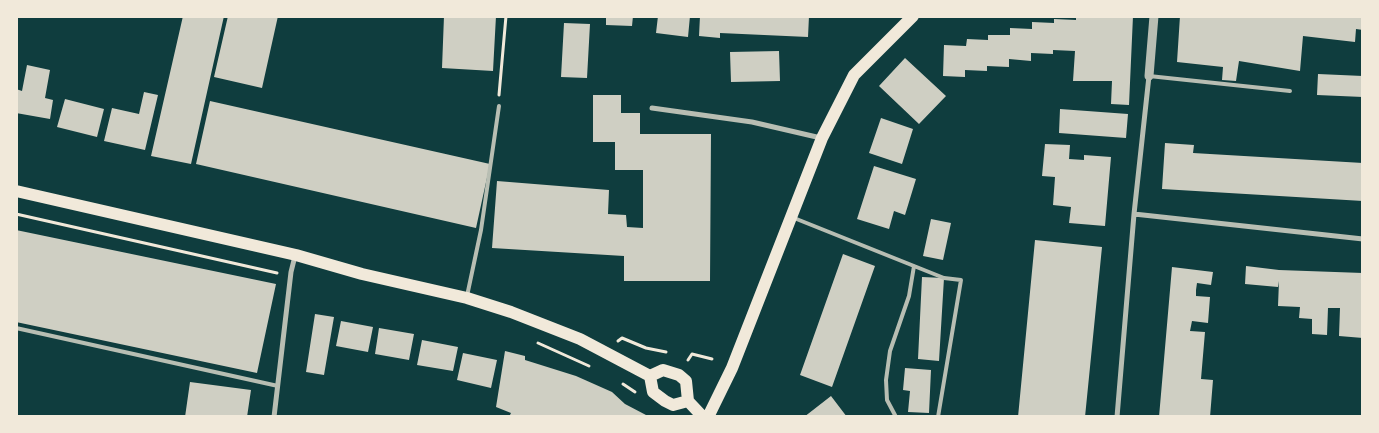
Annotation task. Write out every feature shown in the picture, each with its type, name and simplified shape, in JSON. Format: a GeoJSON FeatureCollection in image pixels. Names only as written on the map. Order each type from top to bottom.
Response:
{"type":"FeatureCollection","features":[{"type":"Feature","properties":{"kind":"main road"},"geometry":{"type":"LineString","coordinates":[[708,417],[732,368],[822,138],[854,75],[913,16]]}},
{"type":"Feature","properties":{"kind":"main road"},"geometry":{"type":"LineString","coordinates":[[16,191],[296,255],[362,274],[467,298],[554,328],[650,376]]}},
{"type":"Feature","properties":{"kind":"main road"},"geometry":{"type":"LineString","coordinates":[[650,376],[663,370],[679,375],[686,381],[688,401],[703,417]]}},
{"type":"Feature","properties":{"kind":"main road"},"geometry":{"type":"LineString","coordinates":[[650,376],[653,392],[665,402],[674,405],[688,401]]}},
{"type":"Feature","properties":{"kind":"street"},"geometry":{"type":"LineString","coordinates":[[1117,417],[1134,214],[1154,16]]}},
{"type":"Feature","properties":{"kind":"street"},"geometry":{"type":"LineString","coordinates":[[652,108],[752,122],[822,138]]}},
{"type":"Feature","properties":{"kind":"street"},"geometry":{"type":"LineString","coordinates":[[1134,214],[1363,239]]}},
{"type":"Feature","properties":{"kind":"street"},"geometry":{"type":"LineString","coordinates":[[274,417],[291,272],[296,255]]}},
{"type":"Feature","properties":{"kind":"lane"},"geometry":{"type":"LineString","coordinates":[[1149,76],[1290,92]]}},
{"type":"Feature","properties":{"kind":"lane"},"geometry":{"type":"LineString","coordinates":[[467,298],[481,230],[499,106]]}},
{"type":"Feature","properties":{"kind":"lane"},"geometry":{"type":"LineString","coordinates":[[791,217],[944,278],[961,280],[938,417]]}},
{"type":"Feature","properties":{"kind":"lane"},"geometry":{"type":"LineString","coordinates":[[896,417],[887,400],[886,380],[890,351],[909,296],[914,266]]}},
{"type":"Feature","properties":{"kind":"lane"},"geometry":{"type":"LineString","coordinates":[[16,328],[278,386]]}},
{"type":"Feature","properties":{"kind":"path"},"geometry":{"type":"LineString","coordinates":[[499,106],[506,16]]}},
{"type":"Feature","properties":{"kind":"path"},"geometry":{"type":"LineString","coordinates":[[16,214],[276,273]]}},
{"type":"Feature","properties":{"kind":"path"},"geometry":{"type":"LineString","coordinates":[[603,351],[622,338],[646,348],[666,351],[677,360],[679,375]]}},
{"type":"Feature","properties":{"kind":"path"},"geometry":{"type":"LineString","coordinates":[[530,340],[594,368]]}},
{"type":"Feature","properties":{"kind":"path"},"geometry":{"type":"LineString","coordinates":[[688,360],[692,354],[712,358]]}},
{"type":"Feature","properties":{"kind":"path"},"geometry":{"type":"LineString","coordinates":[[616,380],[636,393]]}},
{"type":"Feature","properties":{"kind":"building"},"geometry":{"type":"Polygon","coordinates":[[[183,16],[224,16],[191,164],[151,156],[183,16]]]}},
{"type":"Feature","properties":{"kind":"building"},"geometry":{"type":"Polygon","coordinates":[[[228,16],[278,16],[262,88],[214,77],[228,16]]]}},
{"type":"Feature","properties":{"kind":"building"},"geometry":{"type":"Polygon","coordinates":[[[444,16],[496,16],[493,71],[442,68],[444,16]]]}},
{"type":"Feature","properties":{"kind":"building"},"geometry":{"type":"Polygon","coordinates":[[[606,16],[633,16],[632,26],[606,25],[606,16]]]}},
{"type":"Feature","properties":{"kind":"building"},"geometry":{"type":"Polygon","coordinates":[[[658,16],[690,16],[688,37],[656,33],[658,16]]]}},
{"type":"Feature","properties":{"kind":"building"},"geometry":{"type":"Polygon","coordinates":[[[700,16],[809,16],[808,37],[720,33],[720,38],[699,36],[700,16]]]}},
{"type":"Feature","properties":{"kind":"building"},"geometry":{"type":"Polygon","coordinates":[[[1076,16],[1133,16],[1129,105],[1111,104],[1112,81],[1073,81],[1075,51],[1053,50],[1053,54],[1031,53],[1031,61],[1009,59],[1009,67],[987,66],[987,71],[965,70],[965,77],[943,76],[944,45],[966,46],[967,39],[988,40],[988,35],[1010,35],[1010,28],[1032,29],[1032,22],[1054,23],[1054,19],[1076,20],[1076,16]]]}},
{"type":"Feature","properties":{"kind":"building"},"geometry":{"type":"Polygon","coordinates":[[[1180,16],[1363,16],[1363,30],[1356,29],[1355,42],[1303,36],[1300,71],[1239,61],[1236,81],[1222,80],[1223,67],[1177,62],[1180,16]]]}},
{"type":"Feature","properties":{"kind":"building"},"geometry":{"type":"Polygon","coordinates":[[[564,23],[590,24],[587,78],[561,77],[564,23]]]}},
{"type":"Feature","properties":{"kind":"building"},"geometry":{"type":"Polygon","coordinates":[[[779,51],[780,81],[731,82],[730,52],[779,51]]]}},
{"type":"Feature","properties":{"kind":"building"},"geometry":{"type":"Polygon","coordinates":[[[905,58],[946,96],[919,124],[879,86],[905,58]]]}},
{"type":"Feature","properties":{"kind":"building"},"geometry":{"type":"Polygon","coordinates":[[[27,65],[50,70],[45,98],[53,100],[50,119],[16,113],[16,89],[22,91],[27,65]]]}},
{"type":"Feature","properties":{"kind":"building"},"geometry":{"type":"Polygon","coordinates":[[[1318,74],[1363,76],[1363,97],[1317,95],[1318,74]]]}},
{"type":"Feature","properties":{"kind":"building"},"geometry":{"type":"Polygon","coordinates":[[[144,92],[158,95],[145,150],[104,141],[112,108],[139,114],[144,92]]]}},
{"type":"Feature","properties":{"kind":"building"},"geometry":{"type":"Polygon","coordinates":[[[593,95],[621,95],[621,113],[640,113],[640,134],[711,134],[710,281],[624,281],[624,256],[492,248],[497,181],[609,190],[608,214],[626,215],[627,227],[643,228],[643,170],[615,170],[615,142],[593,142],[593,95]]]}},
{"type":"Feature","properties":{"kind":"building"},"geometry":{"type":"Polygon","coordinates":[[[65,99],[104,109],[97,137],[57,127],[65,99]]]}},
{"type":"Feature","properties":{"kind":"building"},"geometry":{"type":"Polygon","coordinates":[[[210,101],[490,164],[476,228],[196,164],[210,101]]]}},
{"type":"Feature","properties":{"kind":"building"},"geometry":{"type":"Polygon","coordinates":[[[1060,109],[1128,114],[1126,138],[1059,133],[1060,109]]]}},
{"type":"Feature","properties":{"kind":"building"},"geometry":{"type":"Polygon","coordinates":[[[881,118],[913,129],[902,164],[869,153],[881,118]]]}},
{"type":"Feature","properties":{"kind":"building"},"geometry":{"type":"Polygon","coordinates":[[[1165,143],[1194,145],[1193,153],[1363,163],[1363,201],[1162,189],[1165,143]]]}},
{"type":"Feature","properties":{"kind":"building"},"geometry":{"type":"Polygon","coordinates":[[[1045,144],[1070,145],[1069,159],[1084,160],[1084,155],[1111,157],[1105,226],[1069,223],[1071,207],[1053,205],[1055,177],[1042,176],[1045,144]]]}},
{"type":"Feature","properties":{"kind":"building"},"geometry":{"type":"Polygon","coordinates":[[[874,166],[916,179],[905,215],[894,211],[889,229],[857,219],[874,166]]]}},
{"type":"Feature","properties":{"kind":"building"},"geometry":{"type":"Polygon","coordinates":[[[931,219],[951,223],[943,260],[923,256],[931,219]]]}},
{"type":"Feature","properties":{"kind":"building"},"geometry":{"type":"Polygon","coordinates":[[[16,230],[276,284],[257,373],[16,322],[16,230]]]}},
{"type":"Feature","properties":{"kind":"building"},"geometry":{"type":"Polygon","coordinates":[[[1035,240],[1102,247],[1085,417],[1018,417],[1035,240]]]}},
{"type":"Feature","properties":{"kind":"building"},"geometry":{"type":"Polygon","coordinates":[[[843,254],[875,266],[832,387],[800,375],[843,254]]]}},
{"type":"Feature","properties":{"kind":"building"},"geometry":{"type":"Polygon","coordinates":[[[1246,266],[1279,270],[1363,273],[1363,338],[1339,336],[1340,308],[1328,308],[1327,335],[1312,334],[1312,319],[1299,318],[1300,307],[1278,306],[1279,281],[1278,287],[1245,284],[1246,266]]]}},
{"type":"Feature","properties":{"kind":"building"},"geometry":{"type":"Polygon","coordinates":[[[1172,267],[1213,272],[1211,285],[1197,283],[1196,290],[1196,296],[1210,297],[1208,323],[1192,321],[1190,331],[1205,332],[1201,379],[1213,380],[1210,417],[1159,417],[1172,267]]]}},
{"type":"Feature","properties":{"kind":"building"},"geometry":{"type":"Polygon","coordinates":[[[922,277],[944,278],[939,361],[918,359],[922,277]]]}},
{"type":"Feature","properties":{"kind":"building"},"geometry":{"type":"Polygon","coordinates":[[[315,314],[334,317],[324,375],[306,372],[315,314]]]}},
{"type":"Feature","properties":{"kind":"building"},"geometry":{"type":"Polygon","coordinates":[[[341,321],[373,327],[368,352],[336,346],[341,321]]]}},
{"type":"Feature","properties":{"kind":"building"},"geometry":{"type":"Polygon","coordinates":[[[379,328],[414,334],[409,360],[375,354],[379,328]]]}},
{"type":"Feature","properties":{"kind":"building"},"geometry":{"type":"Polygon","coordinates":[[[422,340],[458,347],[453,371],[417,365],[422,340]]]}},
{"type":"Feature","properties":{"kind":"building"},"geometry":{"type":"Polygon","coordinates":[[[505,351],[525,356],[525,360],[576,376],[612,392],[625,404],[646,415],[645,417],[509,417],[511,413],[496,407],[505,351]]]}},
{"type":"Feature","properties":{"kind":"building"},"geometry":{"type":"Polygon","coordinates":[[[463,353],[497,360],[491,388],[457,380],[463,353]]]}},
{"type":"Feature","properties":{"kind":"building"},"geometry":{"type":"Polygon","coordinates":[[[905,368],[931,370],[929,413],[908,412],[910,391],[903,390],[905,368]]]}},
{"type":"Feature","properties":{"kind":"building"},"geometry":{"type":"Polygon","coordinates":[[[190,382],[251,390],[247,417],[185,417],[190,382]]]}},
{"type":"Feature","properties":{"kind":"building"},"geometry":{"type":"Polygon","coordinates":[[[831,396],[847,417],[804,417],[831,396]]]}}]}
